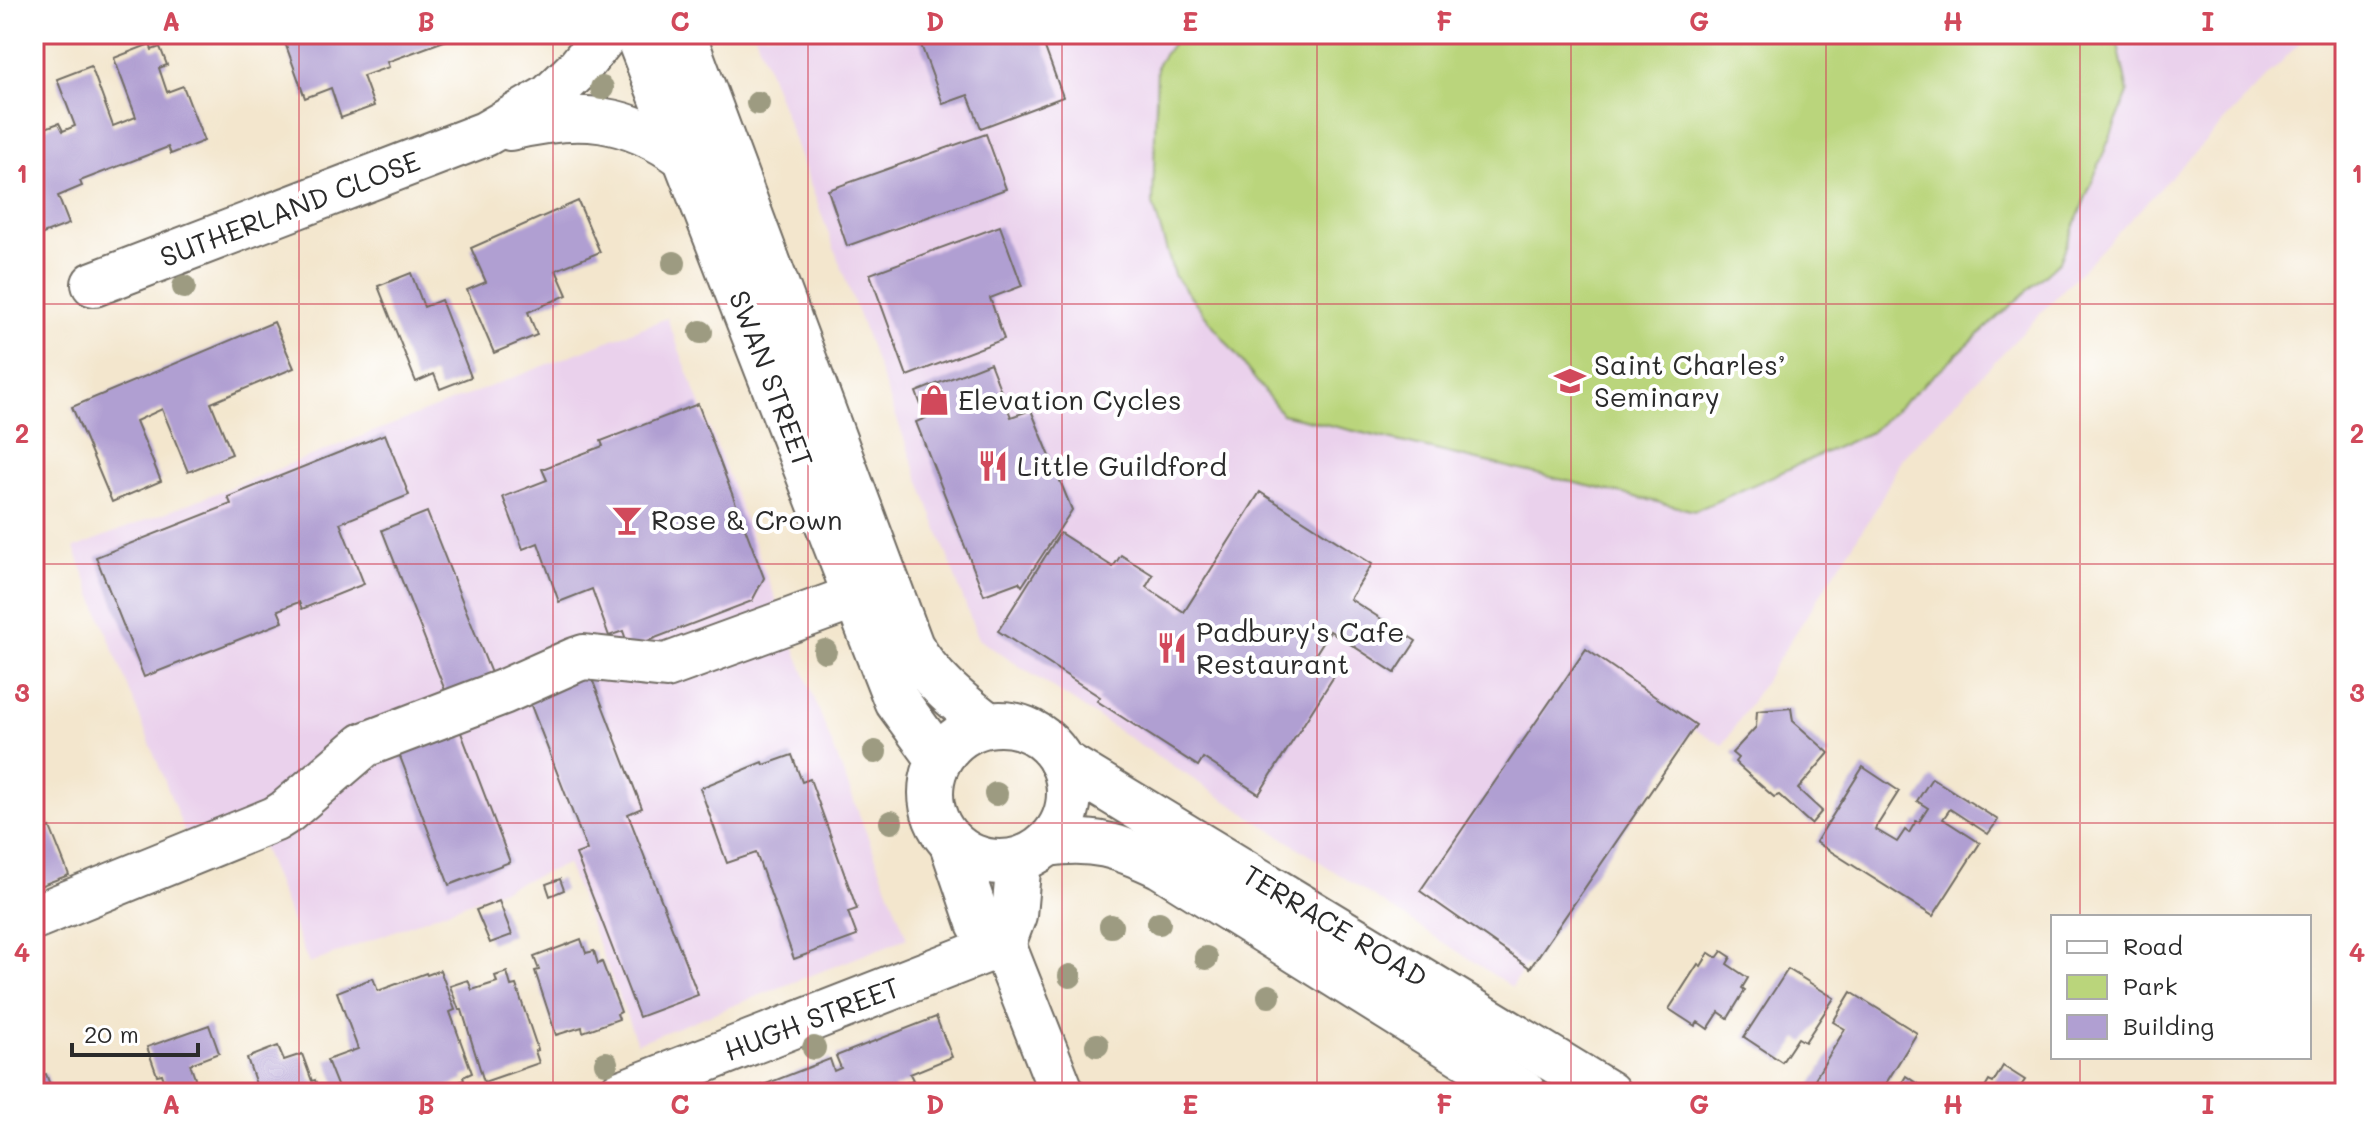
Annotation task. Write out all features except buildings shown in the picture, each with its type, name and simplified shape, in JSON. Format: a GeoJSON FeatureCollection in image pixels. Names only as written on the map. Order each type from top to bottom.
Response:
{"type":"FeatureCollection","features":[{"type":"Feature","properties":{"kind":"street","name":"SUTHERLAND CLOSE"},"geometry":{"type":"LineString","coordinates":[[485,134],[549,97],[578,69],[606,34]]}},
{"type":"Feature","properties":{"kind":"street","name":"SWAN STREET"},"geometry":{"type":"LineString","coordinates":[[637,34],[685,157],[872,591],[924,667],[957,701],[987,724]]}},
{"type":"Feature","properties":{"kind":"street","name":"SWAN STREET"},"geometry":{"type":"LineString","coordinates":[[683,34],[872,591],[896,700],[939,759]]}},
{"type":"Feature","properties":{"kind":"street","name":"SUTHERLAND CLOSE"},"geometry":{"type":"LineString","coordinates":[[94,284],[485,134],[533,122],[562,119],[608,121],[646,132],[685,157]]}},
{"type":"Feature","properties":{"kind":"street"},"geometry":{"type":"LineString","coordinates":[[34,917],[275,819],[364,745],[503,692],[575,660],[584,657],[666,666],[872,591]]}},
{"type":"Feature","properties":{"kind":"street"},"geometry":{"type":"LineString","coordinates":[[952,844],[983,861],[995,863],[1033,852],[1057,833],[1068,805],[1069,790],[1061,761],[1051,746],[1022,727],[1004,723],[987,724],[959,736],[939,759],[930,784],[932,810],[952,844],[979,923],[985,933],[1003,944],[1062,1093]]}},
{"type":"Feature","properties":{"kind":"street","name":"TERRACE ROAD"},"geometry":{"type":"LineString","coordinates":[[1061,761],[1608,1093]]}},
{"type":"Feature","properties":{"kind":"street","name":"TERRACE ROAD"},"geometry":{"type":"LineString","coordinates":[[1033,852],[1073,840],[1104,843],[1161,866],[1524,1093]]}},
{"type":"Feature","properties":{"kind":"street"},"geometry":{"type":"LineString","coordinates":[[1003,944],[1033,852]]}},
{"type":"Feature","properties":{"kind":"street","name":"HUGH STREET"},"geometry":{"type":"LineString","coordinates":[[621,1093],[1003,944]]}},
{"type":"Feature","properties":{"kind":"shaded area","name":"Saint Charles’ Seminary"},"geometry":{"type":"Polygon","coordinates":[[[755,34],[2308,34],[1901,459],[1877,507],[1723,745],[1679,721],[1512,987],[978,639],[755,34]]]}},
{"type":"Feature","properties":{"kind":"shaded area"},"geometry":{"type":"Polygon","coordinates":[[[667,318],[907,938],[637,1043],[567,864],[309,964],[250,817],[188,841],[74,548],[667,318]]]}},
{"type":"Feature","properties":{"kind":"green space","name":"Saint Charles’ Seminary"},"geometry":{"type":"Polygon","coordinates":[[[1179,34],[2116,34],[2128,93],[2060,261],[1871,432],[1695,511],[1282,414],[1174,275],[1153,204],[1157,65],[1179,34]]]}},
{"type":"Feature","properties":{"kind":"place","name":"Saint Charles’ Seminary"},"geometry":{"type":"Point","coordinates":[1570,381]}},
{"type":"Feature","properties":{"kind":"place","name":"Elevation Cycles"},"geometry":{"type":"Point","coordinates":[934,400]}},
{"type":"Feature","properties":{"kind":"place","name":"Little Guildford"},"geometry":{"type":"Point","coordinates":[993,466]}},
{"type":"Feature","properties":{"kind":"place","name":"Rose & Crown"},"geometry":{"type":"Point","coordinates":[627,520]}},
{"type":"Feature","properties":{"kind":"place","name":"Padbury's Cafe Restaurant"},"geometry":{"type":"Point","coordinates":[1172,648]}}]}
